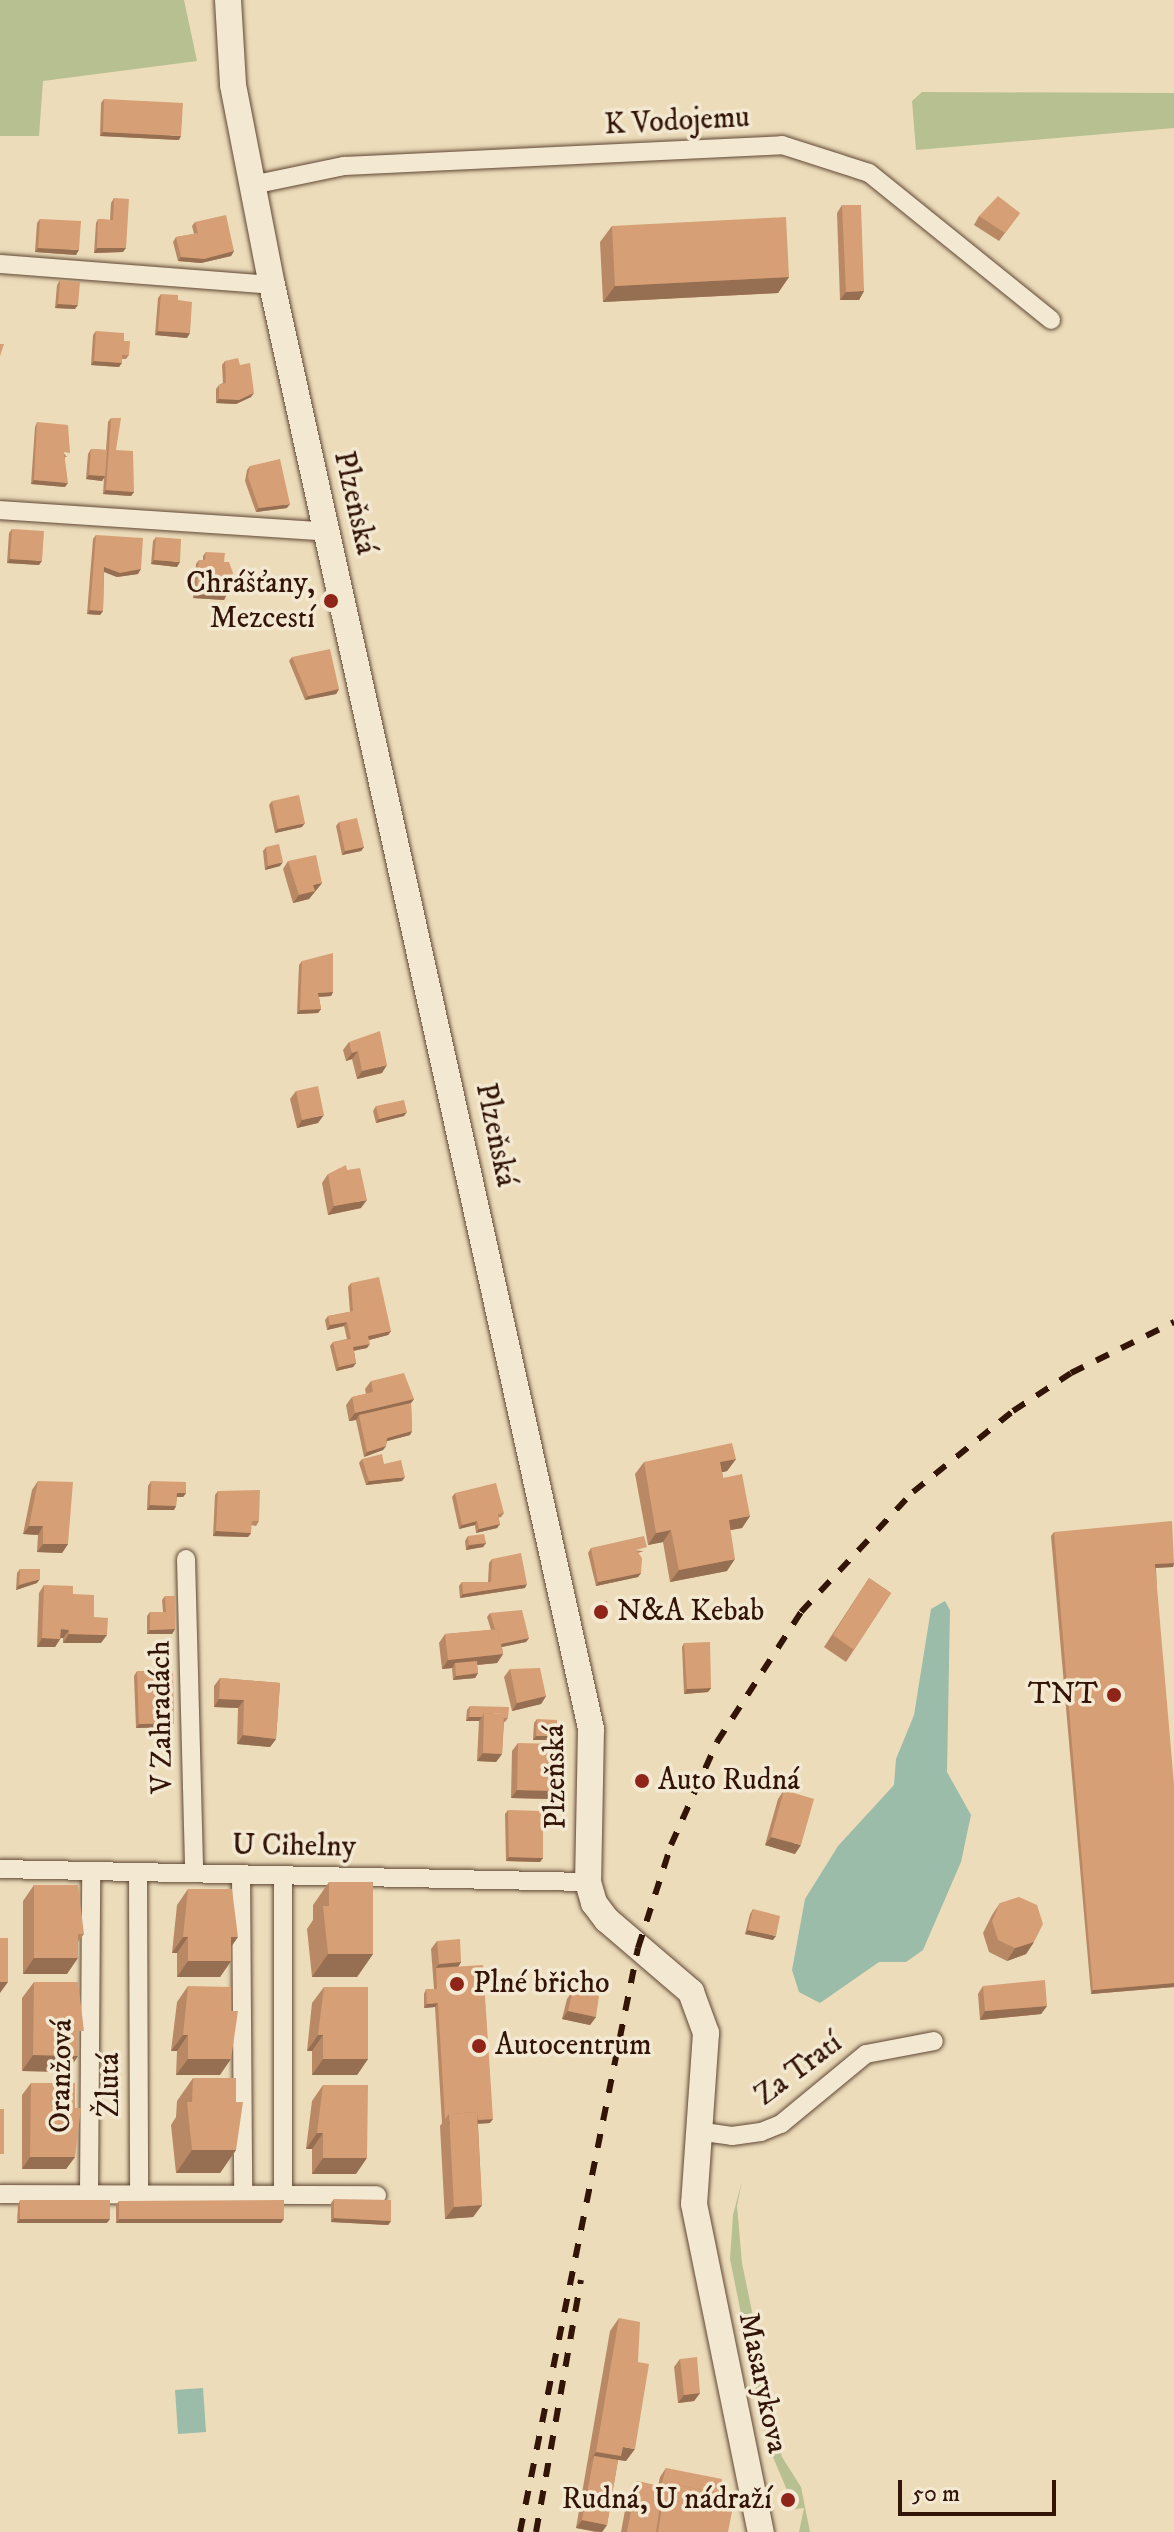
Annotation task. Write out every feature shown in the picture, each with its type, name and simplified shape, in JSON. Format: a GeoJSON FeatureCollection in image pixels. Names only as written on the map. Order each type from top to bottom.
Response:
{"type":"FeatureCollection","features":[{"type":"Feature","properties":{"kind":"main road","name":"Plzeňská"},"geometry":{"type":"LineString","coordinates":[[228,0],[233,85],[272,285],[591,1729],[588,1882],[594,1903],[607,1920],[691,1992],[706,2033],[693,2182],[701,2247]]}},
{"type":"Feature","properties":{"kind":"main road","name":"Masarykova"},"geometry":{"type":"LineString","coordinates":[[701,2247],[761,2532]]}},
{"type":"Feature","properties":{"kind":"street","name":"K Vodojemu"},"geometry":{"type":"LineString","coordinates":[[252,185],[344,166],[782,145],[869,173],[1051,320]]}},
{"type":"Feature","properties":{"kind":"street"},"geometry":{"type":"LineString","coordinates":[[0,264],[272,285]]}},
{"type":"Feature","properties":{"kind":"street"},"geometry":{"type":"LineString","coordinates":[[0,510],[327,532]]}},
{"type":"Feature","properties":{"kind":"street","name":"V Zahradách"},"geometry":{"type":"LineString","coordinates":[[186,1559],[194,1873]]}},
{"type":"Feature","properties":{"kind":"street","name":"U Cihelny"},"geometry":{"type":"LineString","coordinates":[[0,1869],[588,1882]]}},
{"type":"Feature","properties":{"kind":"street","name":"Oranžová"},"geometry":{"type":"LineString","coordinates":[[89,2193],[91,1871]]}},
{"type":"Feature","properties":{"kind":"street","name":"Žlutá"},"geometry":{"type":"LineString","coordinates":[[138,1872],[139,2193]]}},
{"type":"Feature","properties":{"kind":"street"},"geometry":{"type":"LineString","coordinates":[[241,1874],[243,2193]]}},
{"type":"Feature","properties":{"kind":"street"},"geometry":{"type":"LineString","coordinates":[[283,1875],[283,2192]]}},
{"type":"Feature","properties":{"kind":"street","name":"Za Tratí"},"geometry":{"type":"LineString","coordinates":[[697,2131],[732,2136],[761,2132],[781,2124],[866,2054],[934,2041]]}},
{"type":"Feature","properties":{"kind":"street"},"geometry":{"type":"LineString","coordinates":[[0,2194],[283,2192],[377,2195]]}},
{"type":"Feature","properties":{"kind":"shaded area"},"geometry":{"type":"Polygon","coordinates":[[[0,0],[184,0],[197,61],[43,81],[39,136],[0,136],[0,0]]]}},
{"type":"Feature","properties":{"kind":"shaded area"},"geometry":{"type":"Polygon","coordinates":[[[922,92],[1174,93],[1174,128],[916,150],[912,101],[922,92]]]}},
{"type":"Feature","properties":{"kind":"shaded area"},"geometry":{"type":"Polygon","coordinates":[[[945,1601],[950,1610],[947,1772],[971,1815],[961,1862],[923,1950],[906,1962],[879,1962],[820,2003],[799,1992],[792,1970],[805,1899],[838,1846],[894,1785],[896,1759],[914,1715],[931,1609],[945,1601]]]}},
{"type":"Feature","properties":{"kind":"shaded area"},"geometry":{"type":"Polygon","coordinates":[[[742,2181],[737,2206],[742,2263],[782,2457],[801,2487],[810,2532],[799,2532],[804,2508],[795,2509],[767,2443],[730,2259],[733,2215],[742,2181]]]}},
{"type":"Feature","properties":{"kind":"shaded area"},"geometry":{"type":"Polygon","coordinates":[[[203,2388],[206,2432],[178,2434],[175,2390],[203,2388]]]}},
{"type":"Feature","properties":{"kind":"building"},"geometry":{"type":"Polygon","coordinates":[[[104,99],[183,103],[181,136],[103,132],[104,99]]]}},
{"type":"Feature","properties":{"kind":"building"},"geometry":{"type":"Polygon","coordinates":[[[998,196],[1020,213],[1005,233],[979,216],[998,196]]]}},
{"type":"Feature","properties":{"kind":"building"},"geometry":{"type":"Polygon","coordinates":[[[114,198],[129,199],[126,248],[97,248],[98,219],[113,220],[114,198]]]}},
{"type":"Feature","properties":{"kind":"building"},"geometry":{"type":"Polygon","coordinates":[[[842,205],[861,205],[864,291],[846,292],[842,205]]]}},
{"type":"Feature","properties":{"kind":"building"},"geometry":{"type":"Polygon","coordinates":[[[226,215],[234,251],[204,259],[181,257],[176,237],[198,233],[195,222],[226,215]]]}},
{"type":"Feature","properties":{"kind":"building"},"geometry":{"type":"Polygon","coordinates":[[[786,217],[789,277],[615,286],[612,226],[786,217]]]}},
{"type":"Feature","properties":{"kind":"building"},"geometry":{"type":"Polygon","coordinates":[[[40,219],[81,221],[79,250],[38,248],[40,219]]]}},
{"type":"Feature","properties":{"kind":"building"},"geometry":{"type":"Polygon","coordinates":[[[60,280],[80,282],[78,305],[58,304],[60,280]]]}},
{"type":"Feature","properties":{"kind":"building"},"geometry":{"type":"Polygon","coordinates":[[[161,294],[178,295],[178,300],[192,302],[190,333],[158,331],[161,294]]]}},
{"type":"Feature","properties":{"kind":"building"},"geometry":{"type":"Polygon","coordinates":[[[96,331],[124,333],[124,341],[130,341],[129,355],[122,355],[122,363],[94,361],[96,331]]]}},
{"type":"Feature","properties":{"kind":"building"},"geometry":{"type":"Polygon","coordinates":[[[238,358],[240,365],[250,363],[254,393],[239,400],[219,399],[219,385],[226,383],[225,361],[238,358]]]}},
{"type":"Feature","properties":{"kind":"building"},"geometry":{"type":"Polygon","coordinates":[[[111,418],[121,418],[116,450],[133,451],[134,492],[106,490],[111,418]]]}},
{"type":"Feature","properties":{"kind":"building"},"geometry":{"type":"Polygon","coordinates":[[[37,422],[68,425],[70,453],[64,452],[68,483],[34,480],[37,422]]]}},
{"type":"Feature","properties":{"kind":"building"},"geometry":{"type":"Polygon","coordinates":[[[91,449],[107,450],[105,476],[89,475],[91,449]]]}},
{"type":"Feature","properties":{"kind":"building"},"geometry":{"type":"Polygon","coordinates":[[[280,459],[290,504],[259,508],[248,477],[250,466],[280,459]]]}},
{"type":"Feature","properties":{"kind":"building"},"geometry":{"type":"Polygon","coordinates":[[[12,529],[44,531],[42,561],[10,559],[12,529]]]}},
{"type":"Feature","properties":{"kind":"building"},"geometry":{"type":"Polygon","coordinates":[[[96,535],[143,538],[141,569],[120,573],[104,567],[103,611],[90,610],[96,535]]]}},
{"type":"Feature","properties":{"kind":"building"},"geometry":{"type":"Polygon","coordinates":[[[156,537],[181,539],[180,562],[154,560],[156,537]]]}},
{"type":"Feature","properties":{"kind":"building"},"geometry":{"type":"Polygon","coordinates":[[[206,552],[225,553],[224,562],[229,562],[233,573],[226,596],[196,594],[199,560],[205,560],[206,552]]]}},
{"type":"Feature","properties":{"kind":"building"},"geometry":{"type":"Polygon","coordinates":[[[330,649],[339,689],[308,696],[292,657],[330,649]]]}},
{"type":"Feature","properties":{"kind":"building"},"geometry":{"type":"Polygon","coordinates":[[[299,795],[305,823],[278,829],[272,801],[299,795]]]}},
{"type":"Feature","properties":{"kind":"building"},"geometry":{"type":"Polygon","coordinates":[[[357,818],[364,847],[345,851],[339,822],[357,818]]]}},
{"type":"Feature","properties":{"kind":"building"},"geometry":{"type":"Polygon","coordinates":[[[279,844],[283,862],[268,866],[266,847],[279,844]]]}},
{"type":"Feature","properties":{"kind":"building"},"geometry":{"type":"Polygon","coordinates":[[[316,855],[322,883],[313,885],[315,891],[299,895],[288,861],[316,855]]]}},
{"type":"Feature","properties":{"kind":"building"},"geometry":{"type":"Polygon","coordinates":[[[333,953],[333,992],[318,993],[321,1009],[300,1010],[302,961],[333,953]]]}},
{"type":"Feature","properties":{"kind":"building"},"geometry":{"type":"Polygon","coordinates":[[[380,1031],[387,1065],[362,1071],[358,1051],[352,1053],[349,1042],[380,1031]]]}},
{"type":"Feature","properties":{"kind":"building"},"geometry":{"type":"Polygon","coordinates":[[[318,1086],[324,1115],[302,1120],[296,1091],[318,1086]]]}},
{"type":"Feature","properties":{"kind":"building"},"geometry":{"type":"Polygon","coordinates":[[[404,1100],[407,1112],[379,1119],[376,1106],[404,1100]]]}},
{"type":"Feature","properties":{"kind":"building"},"geometry":{"type":"Polygon","coordinates":[[[346,1165],[347,1170],[360,1168],[367,1200],[334,1206],[328,1174],[346,1165]]]}},
{"type":"Feature","properties":{"kind":"building"},"geometry":{"type":"Polygon","coordinates":[[[379,1277],[391,1331],[368,1336],[370,1344],[353,1347],[356,1363],[339,1367],[333,1342],[351,1339],[347,1322],[330,1325],[328,1316],[353,1311],[351,1283],[379,1277]]]}},
{"type":"Feature","properties":{"kind":"building"},"geometry":{"type":"Polygon","coordinates":[[[404,1373],[414,1399],[355,1413],[352,1397],[373,1392],[371,1381],[404,1373]]]}},
{"type":"Feature","properties":{"kind":"building"},"geometry":{"type":"Polygon","coordinates":[[[411,1403],[412,1431],[387,1438],[386,1446],[367,1452],[359,1415],[411,1403]]]}},
{"type":"Feature","properties":{"kind":"building"},"geometry":{"type":"Polygon","coordinates":[[[732,1443],[736,1459],[720,1462],[723,1478],[742,1474],[750,1516],[729,1520],[735,1559],[679,1570],[671,1530],[656,1533],[644,1462],[732,1443]]]}},
{"type":"Feature","properties":{"kind":"building"},"geometry":{"type":"Polygon","coordinates":[[[382,1454],[384,1464],[401,1460],[405,1477],[369,1481],[362,1459],[382,1454]]]}},
{"type":"Feature","properties":{"kind":"building"},"geometry":{"type":"Polygon","coordinates":[[[38,1481],[73,1482],[68,1544],[43,1544],[43,1526],[29,1526],[38,1481]]]}},
{"type":"Feature","properties":{"kind":"building"},"geometry":{"type":"Polygon","coordinates":[[[151,1481],[186,1482],[186,1493],[177,1493],[176,1506],[150,1505],[151,1481]]]}},
{"type":"Feature","properties":{"kind":"building"},"geometry":{"type":"Polygon","coordinates":[[[496,1483],[504,1513],[498,1514],[500,1524],[479,1529],[477,1521],[462,1525],[455,1493],[496,1483]]]}},
{"type":"Feature","properties":{"kind":"building"},"geometry":{"type":"Polygon","coordinates":[[[260,1490],[259,1521],[252,1521],[251,1533],[216,1531],[218,1491],[260,1490]]]}},
{"type":"Feature","properties":{"kind":"building","name":"TNT"},"geometry":{"type":"Polygon","coordinates":[[[1172,1521],[1174,1563],[1155,1564],[1174,1784],[1174,1983],[1093,1990],[1054,1532],[1172,1521]]]}},
{"type":"Feature","properties":{"kind":"building"},"geometry":{"type":"Polygon","coordinates":[[[484,1534],[486,1543],[469,1545],[468,1536],[484,1534]]]}},
{"type":"Feature","properties":{"kind":"building"},"geometry":{"type":"Polygon","coordinates":[[[644,1536],[647,1547],[636,1550],[642,1558],[641,1573],[598,1582],[591,1548],[644,1536]]]}},
{"type":"Feature","properties":{"kind":"building"},"geometry":{"type":"Polygon","coordinates":[[[521,1553],[527,1584],[463,1594],[462,1582],[491,1582],[492,1559],[521,1553]]]}},
{"type":"Feature","properties":{"kind":"building"},"geometry":{"type":"Polygon","coordinates":[[[20,1569],[40,1569],[40,1579],[19,1585],[20,1569]]]}},
{"type":"Feature","properties":{"kind":"building"},"geometry":{"type":"Polygon","coordinates":[[[869,1578],[891,1593],[854,1650],[833,1635],[869,1578]]]}},
{"type":"Feature","properties":{"kind":"building"},"geometry":{"type":"Polygon","coordinates":[[[44,1585],[73,1586],[73,1594],[94,1595],[94,1617],[108,1618],[107,1635],[69,1634],[69,1630],[61,1629],[60,1639],[42,1638],[44,1585]]]}},
{"type":"Feature","properties":{"kind":"building"},"geometry":{"type":"Polygon","coordinates":[[[165,1596],[175,1596],[175,1629],[150,1630],[150,1612],[166,1612],[165,1596]]]}},
{"type":"Feature","properties":{"kind":"building"},"geometry":{"type":"Polygon","coordinates":[[[607,1601],[610,1613],[600,1615],[598,1603],[607,1601]]]}},
{"type":"Feature","properties":{"kind":"building"},"geometry":{"type":"Polygon","coordinates":[[[522,1610],[529,1638],[501,1644],[490,1613],[522,1610]]]}},
{"type":"Feature","properties":{"kind":"building"},"geometry":{"type":"Polygon","coordinates":[[[498,1629],[503,1654],[448,1660],[445,1634],[498,1629]]]}},
{"type":"Feature","properties":{"kind":"building"},"geometry":{"type":"Polygon","coordinates":[[[710,1642],[711,1688],[687,1689],[684,1643],[710,1642]]]}},
{"type":"Feature","properties":{"kind":"building"},"geometry":{"type":"Polygon","coordinates":[[[477,1661],[478,1673],[456,1676],[455,1663],[477,1661]]]}},
{"type":"Feature","properties":{"kind":"building"},"geometry":{"type":"Polygon","coordinates":[[[540,1668],[546,1696],[517,1703],[510,1669],[540,1668]]]}},
{"type":"Feature","properties":{"kind":"building"},"geometry":{"type":"Polygon","coordinates":[[[137,1671],[173,1671],[174,1723],[139,1724],[137,1671]]]}},
{"type":"Feature","properties":{"kind":"building"},"geometry":{"type":"Polygon","coordinates":[[[220,1678],[280,1683],[276,1739],[243,1735],[244,1700],[219,1699],[220,1678]]]}},
{"type":"Feature","properties":{"kind":"building"},"geometry":{"type":"Polygon","coordinates":[[[470,1706],[509,1707],[508,1718],[504,1718],[504,1714],[484,1713],[482,1717],[469,1717],[470,1706]]]}},
{"type":"Feature","properties":{"kind":"building"},"geometry":{"type":"Polygon","coordinates":[[[484,1713],[504,1714],[502,1754],[483,1753],[484,1713]]]}},
{"type":"Feature","properties":{"kind":"building"},"geometry":{"type":"Polygon","coordinates":[[[537,1719],[557,1720],[557,1736],[536,1736],[537,1719]]]}},
{"type":"Feature","properties":{"kind":"building"},"geometry":{"type":"Polygon","coordinates":[[[518,1743],[559,1744],[557,1791],[517,1790],[518,1743]]]}},
{"type":"Feature","properties":{"kind":"building"},"geometry":{"type":"Polygon","coordinates":[[[784,1790],[814,1799],[801,1845],[771,1837],[784,1790]]]}},
{"type":"Feature","properties":{"kind":"building"},"geometry":{"type":"Polygon","coordinates":[[[508,1810],[543,1811],[543,1858],[509,1857],[508,1810]]]}},
{"type":"Feature","properties":{"kind":"building"},"geometry":{"type":"Polygon","coordinates":[[[329,1882],[373,1882],[373,1954],[328,1954],[323,1906],[329,1906],[329,1882]]]}},
{"type":"Feature","properties":{"kind":"building"},"geometry":{"type":"Polygon","coordinates":[[[34,1885],[78,1885],[84,1934],[78,1934],[78,1958],[34,1958],[34,1885]]]}},
{"type":"Feature","properties":{"kind":"building"},"geometry":{"type":"Polygon","coordinates":[[[188,1889],[232,1889],[238,1937],[231,1937],[231,1961],[188,1961],[188,1937],[183,1937],[188,1889]]]}},
{"type":"Feature","properties":{"kind":"building"},"geometry":{"type":"Polygon","coordinates":[[[1019,1897],[1037,1905],[1043,1924],[1034,1942],[1015,1948],[998,1940],[992,1921],[1000,1903],[1019,1897]]]}},
{"type":"Feature","properties":{"kind":"building"},"geometry":{"type":"Polygon","coordinates":[[[753,1909],[780,1916],[776,1936],[748,1930],[753,1909]]]}},
{"type":"Feature","properties":{"kind":"building"},"geometry":{"type":"Polygon","coordinates":[[[0,1938],[8,1938],[8,1982],[0,1982],[0,1938]]]}},
{"type":"Feature","properties":{"kind":"building"},"geometry":{"type":"Polygon","coordinates":[[[460,1939],[461,1962],[439,1964],[437,1941],[460,1939]]]}},
{"type":"Feature","properties":{"kind":"building"},"geometry":{"type":"Polygon","coordinates":[[[483,1965],[493,2119],[478,2120],[477,2112],[449,2114],[445,2119],[438,2003],[427,2004],[426,1989],[437,1989],[436,1968],[483,1965]]]}},
{"type":"Feature","properties":{"kind":"building"},"geometry":{"type":"Polygon","coordinates":[[[1045,1980],[1047,2006],[985,2011],[983,1986],[1045,1980]]]}},
{"type":"Feature","properties":{"kind":"building"},"geometry":{"type":"Polygon","coordinates":[[[34,1982],[78,1982],[84,2031],[78,2031],[78,2056],[33,2055],[34,1982]]]}},
{"type":"Feature","properties":{"kind":"building"},"geometry":{"type":"Polygon","coordinates":[[[188,1986],[231,1987],[231,2011],[238,2011],[231,2059],[188,2059],[188,2035],[183,2035],[188,1986]]]}},
{"type":"Feature","properties":{"kind":"building"},"geometry":{"type":"Polygon","coordinates":[[[324,1987],[368,1987],[368,2059],[323,2059],[323,2035],[318,2035],[324,1987]]]}},
{"type":"Feature","properties":{"kind":"building"},"geometry":{"type":"Polygon","coordinates":[[[573,1990],[599,1996],[596,2017],[568,2011],[573,1990]]]}},
{"type":"Feature","properties":{"kind":"building"},"geometry":{"type":"Polygon","coordinates":[[[193,2078],[236,2078],[236,2102],[243,2102],[236,2150],[192,2150],[187,2102],[192,2102],[193,2078]]]}},
{"type":"Feature","properties":{"kind":"building"},"geometry":{"type":"Polygon","coordinates":[[[31,2083],[75,2083],[75,2108],[81,2108],[75,2157],[30,2157],[31,2083]]]}},
{"type":"Feature","properties":{"kind":"building"},"geometry":{"type":"Polygon","coordinates":[[[323,2085],[368,2085],[367,2158],[323,2158],[323,2133],[317,2133],[323,2085]]]}},
{"type":"Feature","properties":{"kind":"building"},"geometry":{"type":"Polygon","coordinates":[[[0,2109],[4,2109],[4,2154],[0,2154],[0,2109]]]}},
{"type":"Feature","properties":{"kind":"building"},"geometry":{"type":"Polygon","coordinates":[[[477,2112],[482,2205],[454,2207],[449,2114],[477,2112]]]}},
{"type":"Feature","properties":{"kind":"building"},"geometry":{"type":"Polygon","coordinates":[[[334,2199],[391,2200],[391,2221],[334,2218],[334,2199]]]}},
{"type":"Feature","properties":{"kind":"building"},"geometry":{"type":"Polygon","coordinates":[[[20,2200],[110,2200],[110,2219],[20,2219],[20,2200]]]}},
{"type":"Feature","properties":{"kind":"building"},"geometry":{"type":"Polygon","coordinates":[[[284,2200],[284,2219],[119,2219],[119,2201],[284,2200]]]}},
{"type":"Feature","properties":{"kind":"building"},"geometry":{"type":"Polygon","coordinates":[[[619,2318],[640,2322],[638,2362],[649,2364],[635,2449],[623,2447],[621,2456],[596,2452],[619,2318]]]}},
{"type":"Feature","properties":{"kind":"building"},"geometry":{"type":"Polygon","coordinates":[[[697,2357],[700,2393],[684,2395],[680,2359],[697,2357]]]}},
{"type":"Feature","properties":{"kind":"building"},"geometry":{"type":"Polygon","coordinates":[[[594,2456],[618,2460],[607,2525],[582,2520],[594,2456]]]}},
{"type":"Feature","properties":{"kind":"building"},"geometry":{"type":"Polygon","coordinates":[[[666,2468],[722,2479],[719,2493],[666,2483],[663,2487],[666,2468]]]}},
{"type":"Feature","properties":{"kind":"building"},"geometry":{"type":"Polygon","coordinates":[[[637,2481],[663,2487],[656,2532],[627,2532],[637,2481]]]}},
{"type":"Feature","properties":{"kind":"building"},"geometry":{"type":"Polygon","coordinates":[[[666,2483],[735,2496],[728,2532],[658,2532],[666,2483]]]}},
{"type":"Feature","properties":{"kind":"railway"},"geometry":{"type":"LineString","coordinates":[[520,2532],[638,1948],[671,1845],[717,1742],[801,1612],[913,1492],[1013,1411],[1071,1373],[1174,1322]]}},
{"type":"Feature","properties":{"kind":"railway"},"geometry":{"type":"LineString","coordinates":[[536,2532],[581,2280]]}},
{"type":"Feature","properties":{"kind":"place","name":"Chrášťany, Mezcestí"},"geometry":{"type":"Point","coordinates":[331,601]}},
{"type":"Feature","properties":{"kind":"place","name":"N&A Kebab"},"geometry":{"type":"Point","coordinates":[601,1612]}},
{"type":"Feature","properties":{"kind":"place","name":"TNT"},"geometry":{"type":"Point","coordinates":[1114,1695]}},
{"type":"Feature","properties":{"kind":"place","name":"Auto Rudná"},"geometry":{"type":"Point","coordinates":[642,1781]}},
{"type":"Feature","properties":{"kind":"place","name":"Plné břicho"},"geometry":{"type":"Point","coordinates":[457,1984]}},
{"type":"Feature","properties":{"kind":"place","name":"Autocentrum"},"geometry":{"type":"Point","coordinates":[479,2046]}},
{"type":"Feature","properties":{"kind":"place","name":"Rudná, U nádraží"},"geometry":{"type":"Point","coordinates":[788,2500]}}]}
